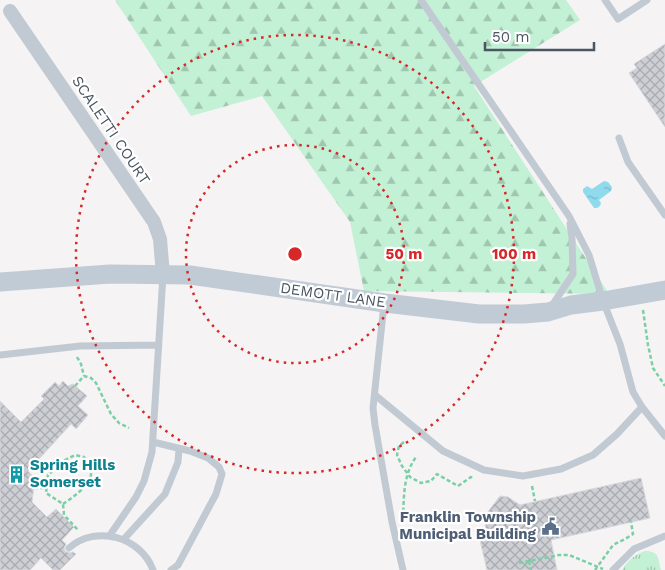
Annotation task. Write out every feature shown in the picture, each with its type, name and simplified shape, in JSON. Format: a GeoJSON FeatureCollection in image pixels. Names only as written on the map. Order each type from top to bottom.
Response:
{"type":"FeatureCollection","features":[{"type":"Feature","properties":{"kind":"street","name":"SCALETTI COURT"},"geometry":{"type":"LineString","coordinates":[[10,11],[154,222],[160,239],[163,275]]}},
{"type":"Feature","properties":{"kind":"street","name":"DEMOTT LANE"},"geometry":{"type":"LineString","coordinates":[[0,282],[110,274],[190,275],[385,303],[479,314],[548,312],[571,305],[665,290]]}},
{"type":"Feature","properties":{"kind":"lane"},"geometry":{"type":"LineString","coordinates":[[421,0],[568,216],[589,255],[603,301],[620,344],[633,392],[642,407],[665,436]]}},
{"type":"Feature","properties":{"kind":"lane"},"geometry":{"type":"LineString","coordinates":[[605,0],[618,19],[647,0]]}},
{"type":"Feature","properties":{"kind":"lane"},"geometry":{"type":"LineString","coordinates":[[619,138],[628,162],[665,215]]}},
{"type":"Feature","properties":{"kind":"lane"},"geometry":{"type":"LineString","coordinates":[[548,312],[572,274],[572,238],[568,216]]}},
{"type":"Feature","properties":{"kind":"lane"},"geometry":{"type":"LineString","coordinates":[[110,536],[136,497],[144,481],[152,452],[163,275]]}},
{"type":"Feature","properties":{"kind":"lane"},"geometry":{"type":"LineString","coordinates":[[385,303],[373,408],[392,522],[403,570]]}},
{"type":"Feature","properties":{"kind":"lane"},"geometry":{"type":"LineString","coordinates":[[0,355],[72,347],[158,345]]}},
{"type":"Feature","properties":{"kind":"lane"},"geometry":{"type":"LineString","coordinates":[[375,395],[443,451],[484,470],[523,476],[562,469],[593,455],[642,407]]}},
{"type":"Feature","properties":{"kind":"lane"},"geometry":{"type":"LineString","coordinates":[[153,442],[208,458],[219,467],[222,474],[216,494],[178,565],[171,570]]}},
{"type":"Feature","properties":{"kind":"lane"},"geometry":{"type":"LineString","coordinates":[[124,539],[164,494],[178,462],[178,448]]}},
{"type":"Feature","properties":{"kind":"lane"},"geometry":{"type":"LineString","coordinates":[[70,548],[75,543],[92,536],[110,536],[124,539],[139,548],[154,570]]}},
{"type":"Feature","properties":{"kind":"lane"},"geometry":{"type":"LineString","coordinates":[[613,570],[634,549],[665,536]]}},
{"type":"Feature","properties":{"kind":"path"},"geometry":{"type":"LineString","coordinates":[[643,310],[653,368],[665,386]]}},
{"type":"Feature","properties":{"kind":"path"},"geometry":{"type":"LineString","coordinates":[[72,347],[81,364],[84,376]]}},
{"type":"Feature","properties":{"kind":"path"},"geometry":{"type":"LineString","coordinates":[[75,386],[84,376]]}},
{"type":"Feature","properties":{"kind":"path"},"geometry":{"type":"LineString","coordinates":[[84,376],[91,378],[96,383],[111,414],[119,423],[129,428]]}},
{"type":"Feature","properties":{"kind":"path"},"geometry":{"type":"LineString","coordinates":[[404,442],[399,446],[397,455],[410,477],[421,482],[431,481],[437,474],[458,486],[471,477],[477,479]]}},
{"type":"Feature","properties":{"kind":"path"},"geometry":{"type":"LineString","coordinates":[[75,455],[84,457],[90,464],[92,473],[89,482],[63,504],[46,493],[48,475],[65,460],[75,455]]}},
{"type":"Feature","properties":{"kind":"path"},"geometry":{"type":"LineString","coordinates":[[403,524],[405,483],[411,464],[416,457]]}},
{"type":"Feature","properties":{"kind":"path"},"geometry":{"type":"LineString","coordinates":[[532,486],[535,501]]}},
{"type":"Feature","properties":{"kind":"path"},"geometry":{"type":"LineString","coordinates":[[34,488],[46,488]]}},
{"type":"Feature","properties":{"kind":"path"},"geometry":{"type":"LineString","coordinates":[[63,504],[64,514],[78,530]]}},
{"type":"Feature","properties":{"kind":"path"},"geometry":{"type":"LineString","coordinates":[[519,563],[559,555],[569,555],[596,568],[613,545],[633,534],[631,522]]}},
{"type":"Feature","properties":{"kind":"path"},"geometry":{"type":"LineString","coordinates":[[529,561],[531,570]]}},
{"type":"Feature","properties":{"kind":"green space"},"geometry":{"type":"Polygon","coordinates":[[[115,0],[566,0],[580,20],[474,86],[609,294],[364,291],[350,222],[262,96],[191,116],[115,0]]]}},
{"type":"Feature","properties":{"kind":"green space"},"geometry":{"type":"Polygon","coordinates":[[[645,551],[655,554],[661,570],[622,570],[632,558],[645,551]]]}},
{"type":"Feature","properties":{"kind":"water"},"geometry":{"type":"Polygon","coordinates":[[[604,181],[608,182],[612,187],[611,191],[599,200],[600,206],[594,208],[583,192],[583,189],[587,186],[592,189],[604,181]]]}},
{"type":"Feature","properties":{"kind":"building"},"geometry":{"type":"Polygon","coordinates":[[[665,44],[665,127],[629,73],[637,68],[634,64],[665,44]]]}},
{"type":"Feature","properties":{"kind":"building","name":"Spring Hills Somerset"},"geometry":{"type":"Polygon","coordinates":[[[63,381],[68,386],[73,384],[87,396],[78,406],[88,415],[76,429],[71,424],[28,471],[35,478],[32,502],[47,517],[56,509],[74,527],[62,540],[66,544],[65,551],[76,554],[60,570],[53,570],[41,558],[30,570],[0,570],[0,401],[21,422],[44,399],[41,396],[55,382],[59,386],[63,381]]]}},
{"type":"Feature","properties":{"kind":"building","name":"Franklin Township Municipal Building"},"geometry":{"type":"Polygon","coordinates":[[[641,478],[650,518],[551,540],[557,570],[487,570],[478,532],[486,530],[484,517],[500,496],[508,497],[520,505],[641,478]]]}},
{"type":"Feature","properties":{"kind":"place","name":"Spring Hills Somerset"},"geometry":{"type":"Point","coordinates":[16,474]}},
{"type":"Feature","properties":{"kind":"place","name":"Franklin Township Municipal Building"},"geometry":{"type":"Point","coordinates":[550,526]}}]}
